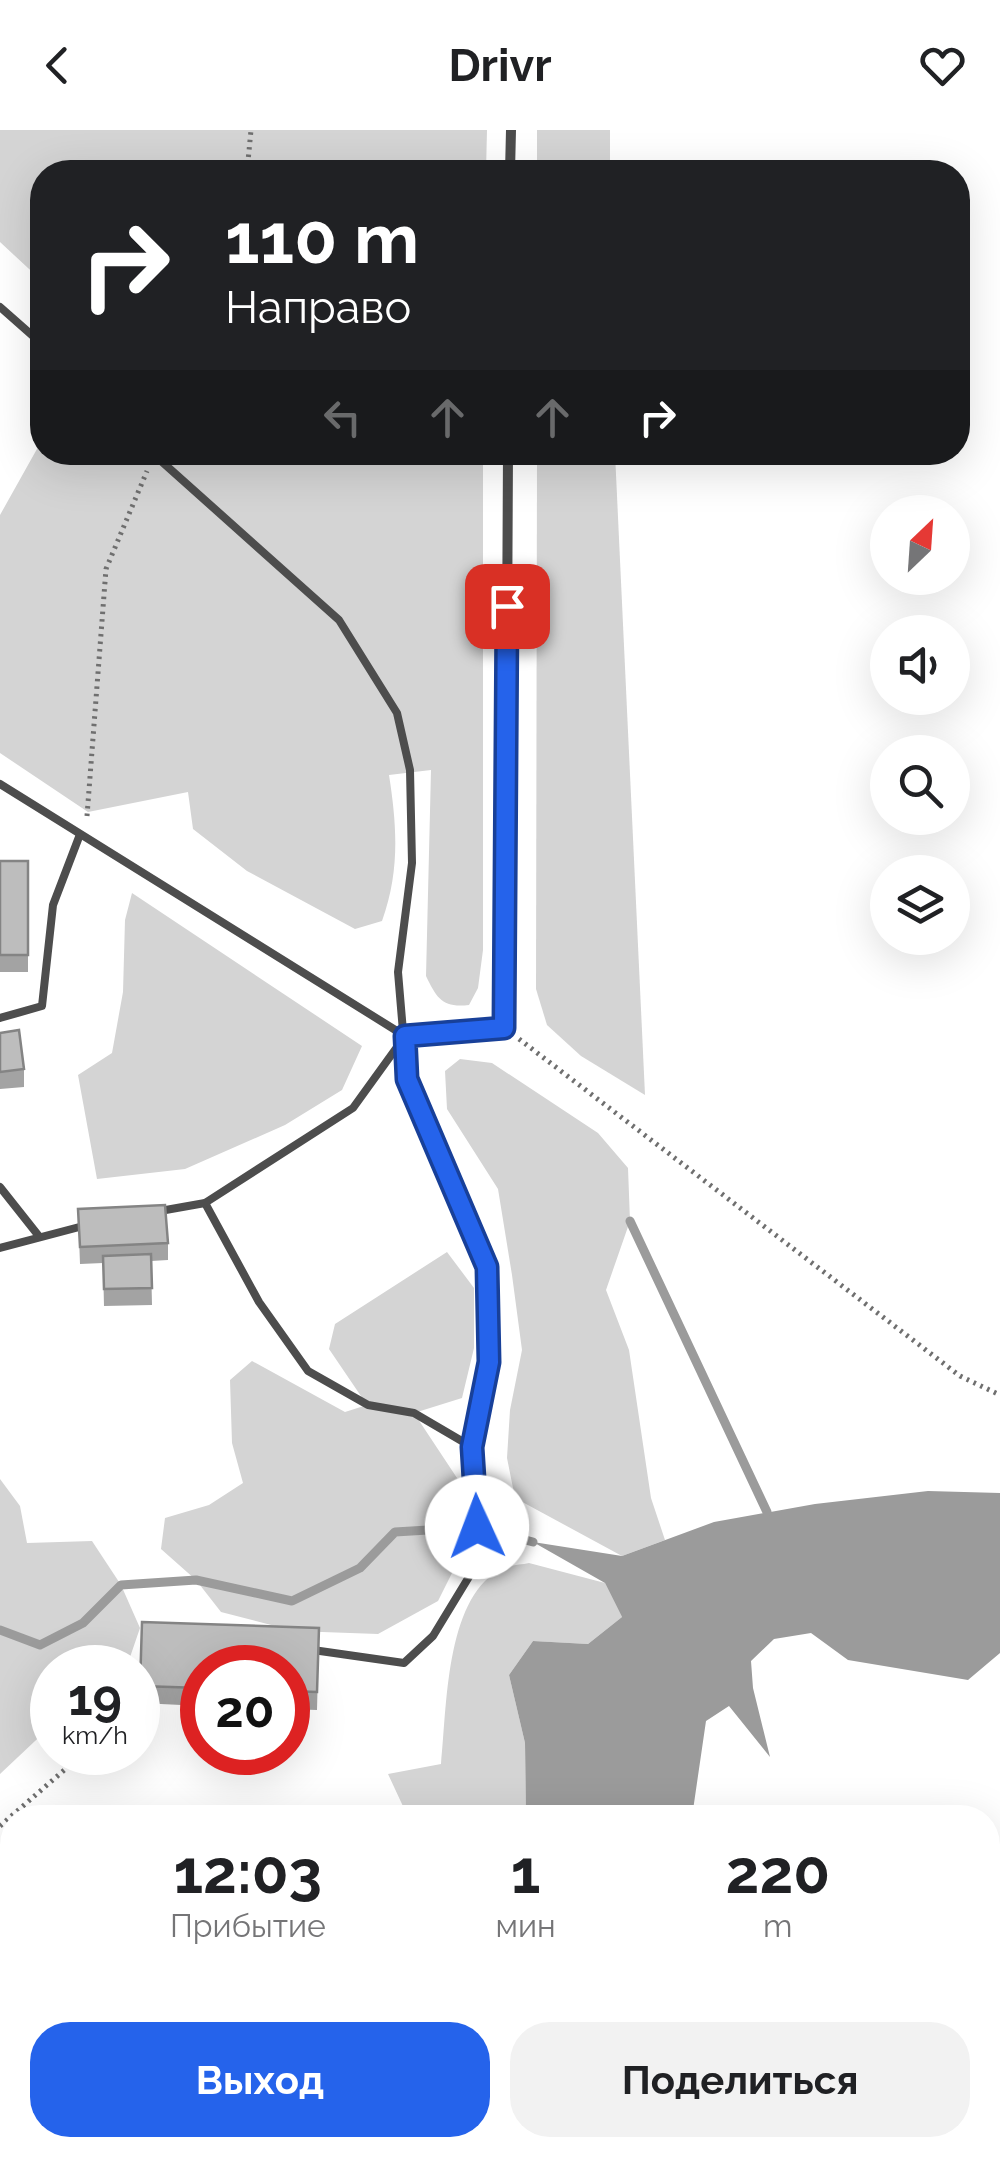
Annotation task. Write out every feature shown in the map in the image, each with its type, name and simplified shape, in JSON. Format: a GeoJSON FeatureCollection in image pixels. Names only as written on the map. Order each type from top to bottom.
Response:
{"type":"FeatureCollection","features":[{"type":"Feature","properties":{"kind":"street"},"geometry":{"type":"LineString","coordinates":[[510,130],[510,160]]}},
{"type":"Feature","properties":{"kind":"street"},"geometry":{"type":"LineString","coordinates":[[504,1028],[508,465]]}},
{"type":"Feature","properties":{"kind":"lane"},"geometry":{"type":"LineString","coordinates":[[0,306],[30,333]]}},
{"type":"Feature","properties":{"kind":"lane"},"geometry":{"type":"LineString","coordinates":[[164,465],[338,620],[397,713],[410,788],[412,862],[398,972],[407,1079],[487,1267],[489,1362],[472,1447],[478,1562],[433,1636],[404,1663],[310,1649]]}},
{"type":"Feature","properties":{"kind":"lane"},"geometry":{"type":"LineString","coordinates":[[0,784],[79,837],[405,1036],[504,1028]]}},
{"type":"Feature","properties":{"kind":"lane"},"geometry":{"type":"LineString","coordinates":[[0,1018],[42,1006],[53,904],[79,837]]}},
{"type":"Feature","properties":{"kind":"lane"},"geometry":{"type":"LineString","coordinates":[[150,1213],[205,1202],[353,1108],[405,1036]]}},
{"type":"Feature","properties":{"kind":"lane"},"geometry":{"type":"LineString","coordinates":[[0,1187],[38,1234]]}},
{"type":"Feature","properties":{"kind":"lane"},"geometry":{"type":"LineString","coordinates":[[205,1202],[258,1302],[308,1371],[368,1405],[414,1412],[472,1447]]}},
{"type":"Feature","properties":{"kind":"lane"},"geometry":{"type":"LineString","coordinates":[[0,1248],[38,1234],[94,1224]]}},
{"type":"Feature","properties":{"kind":"path"},"geometry":{"type":"LineString","coordinates":[[248,160],[251,130]]}},
{"type":"Feature","properties":{"kind":"path"},"geometry":{"type":"LineString","coordinates":[[79,837],[88,812],[88,763],[106,569],[148,465]]}},
{"type":"Feature","properties":{"kind":"path"},"geometry":{"type":"LineString","coordinates":[[504,1028],[960,1376],[1000,1395]]}},
{"type":"Feature","properties":{"kind":"path"},"geometry":{"type":"LineString","coordinates":[[24,1805],[59,1775]]}},
{"type":"Feature","properties":{"kind":"shaded area"},"geometry":{"type":"Polygon","coordinates":[[[0,130],[487,130],[486,160],[30,160],[30,270],[0,242],[0,130]]]}},
{"type":"Feature","properties":{"kind":"shaded area"},"geometry":{"type":"Polygon","coordinates":[[[537,130],[610,130],[610,160],[537,160],[537,130]]]}},
{"type":"Feature","properties":{"kind":"shaded area"},"geometry":{"type":"Polygon","coordinates":[[[30,461],[30,465],[483,465],[483,950],[478,988],[469,1005],[442,1000],[426,976],[431,770],[389,775],[395,848],[392,884],[382,921],[355,929],[247,871],[193,829],[188,792],[88,812],[0,753],[0,515],[30,461]]]}},
{"type":"Feature","properties":{"kind":"shaded area"},"geometry":{"type":"Polygon","coordinates":[[[537,465],[616,465],[645,1095],[581,1056],[547,1025],[536,989],[537,465]]]}},
{"type":"Feature","properties":{"kind":"shaded area"},"geometry":{"type":"Polygon","coordinates":[[[132,893],[362,1046],[342,1090],[285,1125],[185,1169],[97,1179],[78,1075],[112,1053],[123,992],[125,920],[132,893]]]}},
{"type":"Feature","properties":{"kind":"shaded area"},"geometry":{"type":"Polygon","coordinates":[[[460,1059],[492,1063],[598,1133],[628,1168],[630,1221],[606,1290],[629,1350],[651,1498],[665,1540],[622,1556],[515,1498],[507,1458],[510,1410],[522,1350],[498,1189],[447,1109],[445,1071],[460,1059]]]}},
{"type":"Feature","properties":{"kind":"shaded area"},"geometry":{"type":"Polygon","coordinates":[[[447,1252],[474,1288],[474,1348],[462,1398],[414,1413],[459,1481],[457,1563],[438,1601],[378,1634],[294,1631],[221,1612],[196,1580],[161,1549],[165,1518],[209,1505],[243,1483],[232,1443],[230,1380],[252,1361],[345,1412],[367,1405],[329,1349],[335,1324],[447,1252]]]}},
{"type":"Feature","properties":{"kind":"shaded area"},"geometry":{"type":"Polygon","coordinates":[[[0,1479],[20,1506],[27,1543],[92,1541],[121,1585],[140,1628],[134,1645],[30,1645],[30,1746],[0,1774],[0,1479]]]}},
{"type":"Feature","properties":{"kind":"shaded area"},"geometry":{"type":"Polygon","coordinates":[[[928,1491],[1000,1493],[1000,1653],[968,1680],[848,1660],[811,1633],[774,1639],[751,1661],[753,1688],[770,1757],[729,1706],[706,1721],[694,1805],[526,1805],[525,1743],[509,1675],[533,1641],[588,1644],[622,1617],[605,1583],[533,1542],[622,1556],[714,1522],[815,1504],[928,1491]]]}},
{"type":"Feature","properties":{"kind":"shaded area"},"geometry":{"type":"Polygon","coordinates":[[[529,1563],[605,1583],[622,1617],[588,1644],[533,1641],[509,1675],[525,1743],[526,1805],[402,1805],[388,1774],[441,1764],[458,1631],[481,1585],[510,1566],[529,1563]]]}},
{"type":"Feature","properties":{"kind":"building"},"geometry":{"type":"Polygon","coordinates":[[[0,861],[28,861],[28,955],[0,955],[0,861]]]}},
{"type":"Feature","properties":{"kind":"building"},"geometry":{"type":"Polygon","coordinates":[[[19,1030],[24,1069],[0,1072],[0,1033],[19,1030]]]}},
{"type":"Feature","properties":{"kind":"building"},"geometry":{"type":"Polygon","coordinates":[[[165,1205],[168,1243],[80,1247],[78,1209],[165,1205]]]}},
{"type":"Feature","properties":{"kind":"building"},"geometry":{"type":"Polygon","coordinates":[[[151,1254],[152,1288],[104,1289],[103,1256],[151,1254]]]}},
{"type":"Feature","properties":{"kind":"building"},"geometry":{"type":"Polygon","coordinates":[[[142,1622],[319,1628],[317,1692],[310,1692],[310,1645],[180,1645],[180,1687],[160,1687],[160,1645],[141,1645],[142,1622]]]}},
{"type":"Feature","properties":{"kind":"waterway"},"geometry":{"type":"LineString","coordinates":[[630,1221],[767,1512]]}},
{"type":"Feature","properties":{"kind":"waterway"},"geometry":{"type":"LineString","coordinates":[[0,1630],[40,1645],[83,1623],[121,1585],[196,1580],[292,1601],[360,1568],[395,1532],[477,1527],[533,1542]]}},
{"type":"Feature","properties":{"kind":"route"},"geometry":{"type":"LineString","coordinates":[[477,1527],[472,1447],[489,1362],[487,1267],[446,1162],[407,1079],[405,1036],[504,1028],[507,606]]}}]}
